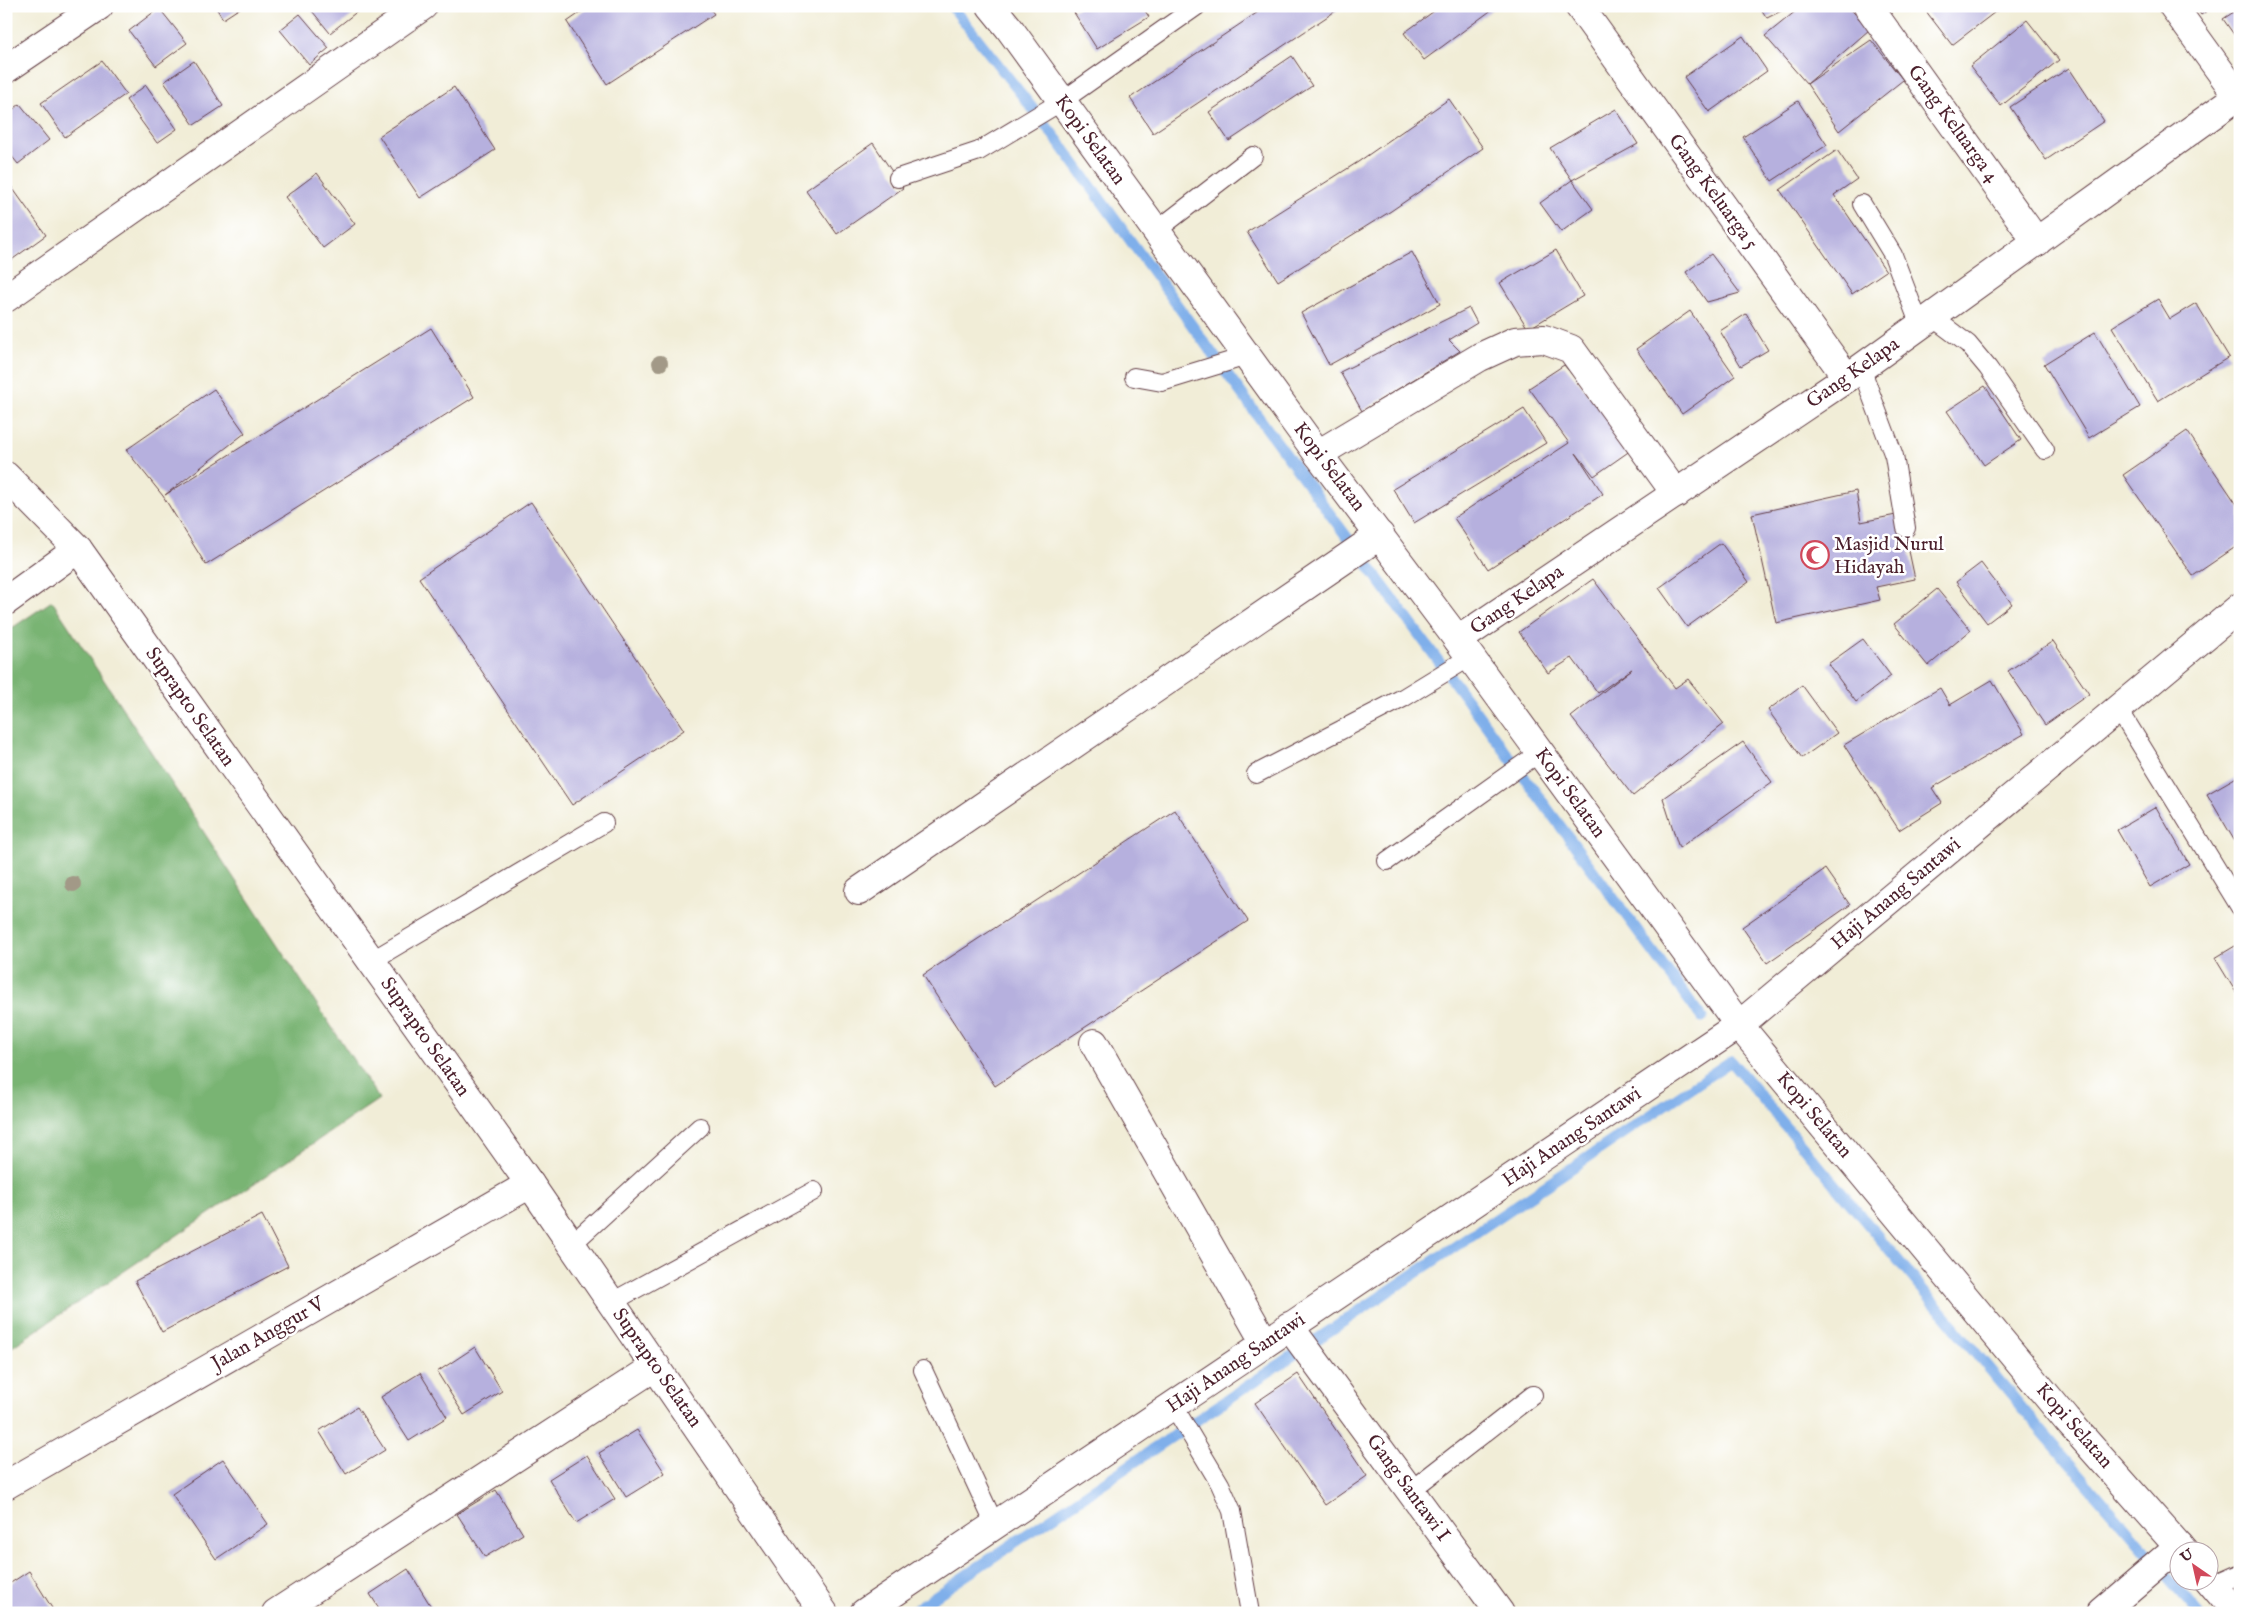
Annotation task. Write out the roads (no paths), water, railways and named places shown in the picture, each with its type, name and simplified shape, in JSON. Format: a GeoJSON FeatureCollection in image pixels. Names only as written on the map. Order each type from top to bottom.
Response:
{"type":"FeatureCollection","features":[{"type":"Feature","properties":{"kind":"street"},"geometry":{"type":"LineString","coordinates":[[6,69],[99,6]]}},
{"type":"Feature","properties":{"kind":"street"},"geometry":{"type":"LineString","coordinates":[[6,298],[423,6]]}},
{"type":"Feature","properties":{"kind":"street","name":"Kopi Selatan"},"geometry":{"type":"LineString","coordinates":[[991,6],[1318,454],[1373,541],[1464,648],[1739,1025],[2061,1413],[2168,1558]]}},
{"type":"Feature","properties":{"kind":"street","name":"Gang Keluarga 5"},"geometry":{"type":"LineString","coordinates":[[1579,6],[1854,373]]}},
{"type":"Feature","properties":{"kind":"street","name":"Gang Keluarga 4"},"geometry":{"type":"LineString","coordinates":[[1868,6],[2037,242]]}},
{"type":"Feature","properties":{"kind":"street"},"geometry":{"type":"LineString","coordinates":[[2173,6],[2239,96]]}},
{"type":"Feature","properties":{"kind":"street","name":"Gang Kelapa"},"geometry":{"type":"LineString","coordinates":[[1464,648],[1676,494],[1854,373],[2239,96]]}},
{"type":"Feature","properties":{"kind":"street"},"geometry":{"type":"LineString","coordinates":[[1318,454],[1480,357],[1516,341],[1544,339],[1571,349],[1676,494]]}},
{"type":"Feature","properties":{"kind":"street","name":"Suprapto Selatan"},"geometry":{"type":"LineString","coordinates":[[6,476],[78,549],[530,1184],[824,1613]]}},
{"type":"Feature","properties":{"kind":"street"},"geometry":{"type":"LineString","coordinates":[[859,891],[1373,541]]}},
{"type":"Feature","properties":{"kind":"street"},"geometry":{"type":"LineString","coordinates":[[6,601],[78,549]]}},
{"type":"Feature","properties":{"kind":"street","name":"Haji Anang Santawi"},"geometry":{"type":"LineString","coordinates":[[864,1613],[1265,1343],[1294,1333],[1739,1025],[2240,607]]}},
{"type":"Feature","properties":{"kind":"street"},"geometry":{"type":"LineString","coordinates":[[1094,1043],[1265,1343]]}},
{"type":"Feature","properties":{"kind":"street","name":"Jalan Anggur V"},"geometry":{"type":"LineString","coordinates":[[6,1485],[530,1184]]}},
{"type":"Feature","properties":{"kind":"street","name":"Gang Santawi I"},"geometry":{"type":"LineString","coordinates":[[1294,1333],[1500,1613]]}},
{"type":"Feature","properties":{"kind":"street"},"geometry":{"type":"LineString","coordinates":[[276,1613],[656,1366]]}},
{"type":"Feature","properties":{"kind":"street"},"geometry":{"type":"LineString","coordinates":[[2101,1613],[2168,1558]]}},
{"type":"Feature","properties":{"kind":"street"},"geometry":{"type":"LineString","coordinates":[[2218,1591],[2236,1613]]}},
{"type":"Feature","properties":{"kind":"lane"},"geometry":{"type":"LineString","coordinates":[[898,178],[979,151],[1062,101],[1197,6]]}},
{"type":"Feature","properties":{"kind":"lane"},"geometry":{"type":"LineString","coordinates":[[1156,230],[1253,156]]}},
{"type":"Feature","properties":{"kind":"lane"},"geometry":{"type":"LineString","coordinates":[[1862,204],[1893,255],[1926,321],[1968,344],[1988,368],[2045,450]]}},
{"type":"Feature","properties":{"kind":"lane"},"geometry":{"type":"LineString","coordinates":[[1134,378],[1162,382],[1247,356]]}},
{"type":"Feature","properties":{"kind":"lane"},"geometry":{"type":"LineString","coordinates":[[1854,373],[1894,456],[1906,528]]}},
{"type":"Feature","properties":{"kind":"lane"},"geometry":{"type":"LineString","coordinates":[[1256,774],[1402,698],[1464,648]]}},
{"type":"Feature","properties":{"kind":"lane"},"geometry":{"type":"LineString","coordinates":[[2118,708],[2240,908]]}},
{"type":"Feature","properties":{"kind":"lane"},"geometry":{"type":"LineString","coordinates":[[1387,861],[1540,752]]}},
{"type":"Feature","properties":{"kind":"lane"},"geometry":{"type":"LineString","coordinates":[[371,961],[604,823]]}},
{"type":"Feature","properties":{"kind":"lane"},"geometry":{"type":"LineString","coordinates":[[572,1244],[700,1126]]}},
{"type":"Feature","properties":{"kind":"lane"},"geometry":{"type":"LineString","coordinates":[[612,1302],[814,1191]]}},
{"type":"Feature","properties":{"kind":"lane"},"geometry":{"type":"LineString","coordinates":[[922,1370],[996,1525]]}},
{"type":"Feature","properties":{"kind":"lane"},"geometry":{"type":"LineString","coordinates":[[1410,1491],[1533,1395]]}},
{"type":"Feature","properties":{"kind":"lane"},"geometry":{"type":"LineString","coordinates":[[1173,1405],[1220,1484],[1232,1511],[1250,1613]]}},
{"type":"Feature","properties":{"kind":"lane"},"geometry":{"type":"LineString","coordinates":[[2218,1581],[2240,1574]]}},
{"type":"Feature","properties":{"kind":"waterway"},"geometry":{"type":"LineString","coordinates":[[952,6],[1058,141],[1268,430],[1702,1018]]}},
{"type":"Feature","properties":{"kind":"waterway"},"geometry":{"type":"LineString","coordinates":[[910,1613],[1731,1061],[2033,1421],[2199,1613]]}},
{"type":"Feature","properties":{"kind":"place","name":"Masjid Nurul Hidayah"},"geometry":{"type":"Point","coordinates":[1815,555]}}]}
